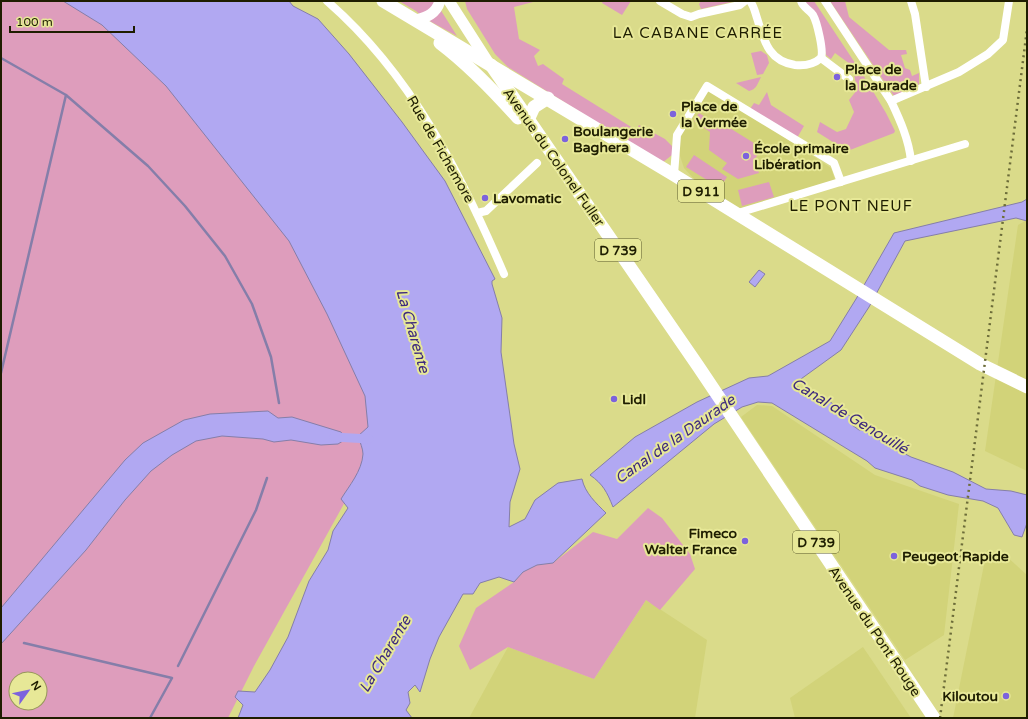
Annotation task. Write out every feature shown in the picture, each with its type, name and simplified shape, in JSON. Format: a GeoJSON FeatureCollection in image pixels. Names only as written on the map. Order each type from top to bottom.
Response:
{"type":"FeatureCollection","features":[{"type":"Feature","properties":{"kind":"main road"},"geometry":{"type":"LineString","coordinates":[[416,20],[430,15],[440,1]]}},
{"type":"Feature","properties":{"kind":"main road"},"geometry":{"type":"LineString","coordinates":[[449,1],[491,65]]}},
{"type":"Feature","properties":{"kind":"main road","name":"D 739"},"geometry":{"type":"LineString","coordinates":[[389,4],[548,98]]}},
{"type":"Feature","properties":{"kind":"main road","name":"D 739"},"geometry":{"type":"LineString","coordinates":[[389,4],[454,54],[479,76],[521,122],[538,135]]}},
{"type":"Feature","properties":{"kind":"main road","name":"Avenue du Colonel Fuller"},"geometry":{"type":"LineString","coordinates":[[491,65],[736,424]]}},
{"type":"Feature","properties":{"kind":"main road"},"geometry":{"type":"LineString","coordinates":[[528,120],[534,107],[548,98]]}},
{"type":"Feature","properties":{"kind":"main road","name":"D 911"},"geometry":{"type":"LineString","coordinates":[[548,98],[738,213],[984,366],[1027,387]]}},
{"type":"Feature","properties":{"kind":"main road","name":"Avenue du Pont Rouge"},"geometry":{"type":"LineString","coordinates":[[736,424],[934,718]]}},
{"type":"Feature","properties":{"kind":"street","name":"Rue de Fichemore"},"geometry":{"type":"LineString","coordinates":[[327,1],[374,48],[412,97],[436,136],[477,213],[504,274]]}},
{"type":"Feature","properties":{"kind":"street"},"geometry":{"type":"LineString","coordinates":[[660,1],[682,14],[691,17],[740,5],[745,1]]}},
{"type":"Feature","properties":{"kind":"street"},"geometry":{"type":"LineString","coordinates":[[750,1],[754,8],[765,44],[772,54],[789,64],[797,65],[810,64],[821,58]]}},
{"type":"Feature","properties":{"kind":"street"},"geometry":{"type":"LineString","coordinates":[[801,1],[802,4],[814,16],[822,51],[821,58]]}},
{"type":"Feature","properties":{"kind":"street"},"geometry":{"type":"LineString","coordinates":[[825,1],[891,101],[910,149],[911,161]]}},
{"type":"Feature","properties":{"kind":"street"},"geometry":{"type":"LineString","coordinates":[[911,1],[916,14],[926,87]]}},
{"type":"Feature","properties":{"kind":"street"},"geometry":{"type":"LineString","coordinates":[[891,101],[959,72],[988,54],[1003,40],[1009,1]]}},
{"type":"Feature","properties":{"kind":"street"},"geometry":{"type":"LineString","coordinates":[[821,58],[849,79]]}},
{"type":"Feature","properties":{"kind":"street"},"geometry":{"type":"LineString","coordinates":[[674,175],[677,135],[707,86],[834,163],[841,182]]}},
{"type":"Feature","properties":{"kind":"street"},"geometry":{"type":"LineString","coordinates":[[738,213],[965,144]]}},
{"type":"Feature","properties":{"kind":"street"},"geometry":{"type":"LineString","coordinates":[[477,213],[486,212],[537,163]]}},
{"type":"Feature","properties":{"kind":"shaded area"},"geometry":{"type":"Polygon","coordinates":[[[1,1],[95,1],[318,223],[381,437],[254,666],[228,718],[1,718],[1,1]]]}},
{"type":"Feature","properties":{"kind":"shaded area"},"geometry":{"type":"Polygon","coordinates":[[[399,1],[435,1],[457,36],[424,18],[416,11],[399,1]]]}},
{"type":"Feature","properties":{"kind":"shaded area"},"geometry":{"type":"Polygon","coordinates":[[[465,1],[537,1],[514,7],[519,39],[540,50],[534,56],[538,66],[543,64],[564,79],[562,84],[636,130],[639,125],[665,139],[672,146],[672,155],[662,163],[508,67],[495,54],[467,9],[465,1]]]}},
{"type":"Feature","properties":{"kind":"shaded area"},"geometry":{"type":"Polygon","coordinates":[[[603,1],[631,1],[622,15],[602,3],[603,1]]]}},
{"type":"Feature","properties":{"kind":"shaded area"},"geometry":{"type":"Polygon","coordinates":[[[701,1],[736,1],[701,9],[699,4],[701,1]]]}},
{"type":"Feature","properties":{"kind":"shaded area"},"geometry":{"type":"Polygon","coordinates":[[[803,1],[814,1],[861,72],[853,73],[847,69],[850,64],[835,53],[831,59],[826,55],[818,19],[803,1]]]}},
{"type":"Feature","properties":{"kind":"shaded area"},"geometry":{"type":"Polygon","coordinates":[[[830,1],[845,1],[849,17],[889,50],[906,50],[907,54],[901,55],[905,68],[910,70],[912,76],[919,73],[919,85],[894,96],[830,1]]]}},
{"type":"Feature","properties":{"kind":"shaded area"},"geometry":{"type":"Polygon","coordinates":[[[761,51],[767,55],[769,63],[763,74],[757,75],[751,53],[761,51]]]}},
{"type":"Feature","properties":{"kind":"shaded area"},"geometry":{"type":"Polygon","coordinates":[[[862,73],[895,131],[894,133],[850,150],[844,149],[817,132],[820,122],[837,132],[846,129],[854,112],[849,100],[857,90],[854,74],[862,73]]]}},
{"type":"Feature","properties":{"kind":"shaded area"},"geometry":{"type":"Polygon","coordinates":[[[761,77],[755,88],[749,91],[736,83],[761,77]]]}},
{"type":"Feature","properties":{"kind":"shaded area","name":"École primaire Libération"},"geometry":{"type":"Polygon","coordinates":[[[707,86],[831,168],[835,180],[739,209],[693,178],[684,168],[676,144],[707,86]]]}},
{"type":"Feature","properties":{"kind":"shaded area"},"geometry":{"type":"Polygon","coordinates":[[[767,92],[771,105],[804,126],[797,138],[750,109],[754,103],[759,105],[767,92]]]}},
{"type":"Feature","properties":{"kind":"shaded area"},"geometry":{"type":"Polygon","coordinates":[[[699,113],[718,125],[720,122],[762,148],[755,159],[759,173],[738,179],[722,169],[727,163],[709,150],[710,132],[694,121],[699,113]]]}},
{"type":"Feature","properties":{"kind":"shaded area"},"geometry":{"type":"Polygon","coordinates":[[[694,155],[727,177],[720,188],[686,167],[694,155]]]}},
{"type":"Feature","properties":{"kind":"shaded area"},"geometry":{"type":"Polygon","coordinates":[[[769,182],[774,197],[742,206],[738,190],[769,182]]]}},
{"type":"Feature","properties":{"kind":"shaded area"},"geometry":{"type":"Polygon","coordinates":[[[1027,220],[1027,471],[985,451],[1018,225],[1027,220]]]}},
{"type":"Feature","properties":{"kind":"shaded area"},"geometry":{"type":"Polygon","coordinates":[[[757,405],[772,406],[875,475],[959,504],[944,635],[905,660],[741,417],[757,405]]]}},
{"type":"Feature","properties":{"kind":"shaded area"},"geometry":{"type":"Polygon","coordinates":[[[648,508],[662,518],[690,554],[695,569],[660,610],[646,600],[594,679],[508,647],[470,670],[459,646],[476,608],[514,582],[523,572],[537,565],[553,563],[593,532],[617,539],[648,508]]]}},
{"type":"Feature","properties":{"kind":"shaded area"},"geometry":{"type":"Polygon","coordinates":[[[987,550],[1005,555],[1027,575],[1027,718],[953,718],[987,550]]]}},
{"type":"Feature","properties":{"kind":"shaded area"},"geometry":{"type":"Polygon","coordinates":[[[646,600],[707,640],[695,718],[469,718],[508,647],[594,679],[646,600]]]}},
{"type":"Feature","properties":{"kind":"shaded area"},"geometry":{"type":"Polygon","coordinates":[[[863,647],[911,718],[795,718],[790,698],[863,647]]]}},
{"type":"Feature","properties":{"kind":"water","name":"La Charente"},"geometry":{"type":"Polygon","coordinates":[[[63,1],[289,1],[293,6],[318,19],[349,54],[402,122],[445,181],[495,279],[492,281],[492,284],[502,318],[501,352],[514,444],[520,469],[510,502],[509,527],[525,519],[535,500],[558,483],[582,479],[588,493],[606,513],[553,563],[537,565],[523,572],[514,582],[499,577],[480,583],[473,594],[463,594],[439,637],[430,659],[420,692],[415,685],[408,692],[410,703],[406,710],[412,718],[238,718],[243,705],[235,697],[238,691],[255,692],[270,670],[288,637],[309,581],[328,550],[333,531],[348,508],[341,499],[355,478],[362,460],[363,452],[358,436],[368,427],[365,396],[327,314],[289,241],[166,86],[102,25],[63,1]]]}},
{"type":"Feature","properties":{"kind":"water"},"geometry":{"type":"Polygon","coordinates":[[[1027,199],[1027,221],[1016,218],[905,241],[869,307],[841,350],[794,384],[811,396],[828,400],[850,416],[852,425],[859,430],[869,431],[881,441],[911,457],[953,472],[986,489],[1011,491],[1027,495],[1027,523],[1022,537],[1014,535],[998,508],[983,501],[948,495],[920,486],[912,480],[875,468],[867,461],[772,403],[758,402],[742,407],[714,424],[613,507],[604,489],[590,475],[635,437],[697,402],[749,378],[768,376],[830,341],[894,233],[1022,202],[1027,199]]]}},
{"type":"Feature","properties":{"kind":"water"},"geometry":{"type":"Polygon","coordinates":[[[759,270],[765,274],[755,287],[749,282],[759,270]]]}},
{"type":"Feature","properties":{"kind":"water"},"geometry":{"type":"Polygon","coordinates":[[[268,411],[278,418],[292,417],[341,432],[346,439],[338,444],[321,445],[291,440],[274,442],[263,439],[222,436],[196,441],[172,455],[151,471],[125,500],[86,550],[1,644],[1,608],[125,460],[143,443],[184,420],[210,414],[268,411]]]}},
{"type":"Feature","properties":{"kind":"waterway"},"geometry":{"type":"LineString","coordinates":[[1,58],[66,95],[1,373]]}},
{"type":"Feature","properties":{"kind":"waterway"},"geometry":{"type":"LineString","coordinates":[[66,95],[148,166],[185,206],[225,256],[252,304],[271,357],[279,403]]}},
{"type":"Feature","properties":{"kind":"waterway"},"geometry":{"type":"LineString","coordinates":[[334,437],[369,439]]}},
{"type":"Feature","properties":{"kind":"waterway"},"geometry":{"type":"LineString","coordinates":[[178,666],[256,510],[267,478]]}},
{"type":"Feature","properties":{"kind":"waterway"},"geometry":{"type":"LineString","coordinates":[[24,643],[172,678],[150,718]]}},
{"type":"Feature","properties":{"kind":"railway"},"geometry":{"type":"LineString","coordinates":[[940,718],[1027,29]]}},
{"type":"Feature","properties":{"kind":"place","name":"Place de la Daurade"},"geometry":{"type":"Point","coordinates":[837,77]}},
{"type":"Feature","properties":{"kind":"place","name":"Place de la Vermée"},"geometry":{"type":"Point","coordinates":[673,114]}},
{"type":"Feature","properties":{"kind":"place","name":"Boulangerie Baghera"},"geometry":{"type":"Point","coordinates":[565,139]}},
{"type":"Feature","properties":{"kind":"place","name":"École primaire Libération"},"geometry":{"type":"Point","coordinates":[746,156]}},
{"type":"Feature","properties":{"kind":"place","name":"Lavomatic"},"geometry":{"type":"Point","coordinates":[485,198]}},
{"type":"Feature","properties":{"kind":"place","name":"Lidl"},"geometry":{"type":"Point","coordinates":[614,399]}},
{"type":"Feature","properties":{"kind":"place","name":"Fimeco Walter France"},"geometry":{"type":"Point","coordinates":[745,541]}},
{"type":"Feature","properties":{"kind":"place","name":"Peugeot Rapide"},"geometry":{"type":"Point","coordinates":[894,556]}},
{"type":"Feature","properties":{"kind":"place","name":"Kiloutou"},"geometry":{"type":"Point","coordinates":[1006,696]}},
{"type":"Feature","properties":{"kind":"district","name":"LA CABANE CARRÉE"},"geometry":{"type":"Point","coordinates":[698,33]}},
{"type":"Feature","properties":{"kind":"district","name":"LE PONT NEUF"},"geometry":{"type":"Point","coordinates":[851,206]}},
{"type":"Feature","properties":{"kind":"water label","name":"Canal de Genouillé"},"geometry":{"type":"Point","coordinates":[850,416]}},
{"type":"Feature","properties":{"kind":"water label","name":"Canal de la Daurade"},"geometry":{"type":"Point","coordinates":[675,439]}}]}
